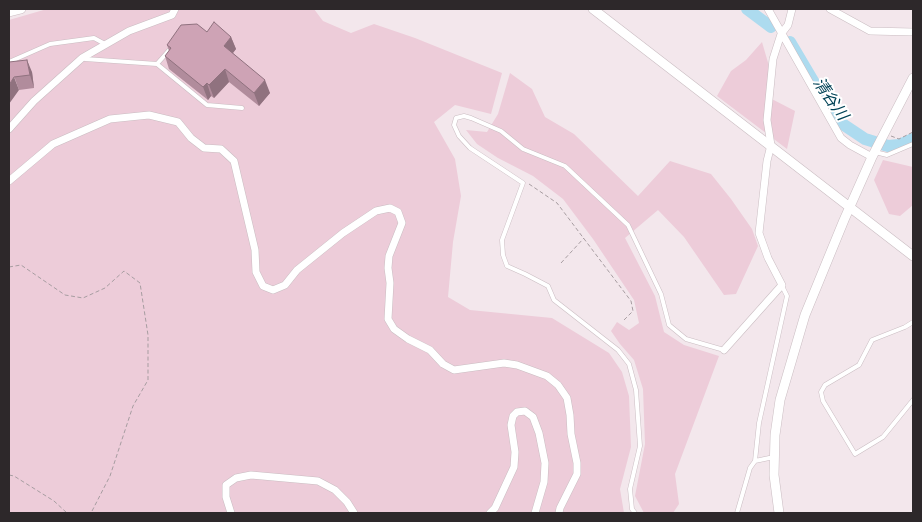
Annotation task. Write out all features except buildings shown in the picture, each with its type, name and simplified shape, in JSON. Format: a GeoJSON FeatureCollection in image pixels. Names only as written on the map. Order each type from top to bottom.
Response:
{"type":"FeatureCollection","features":[{"type":"Feature","properties":{"kind":"street"},"geometry":{"type":"LineString","coordinates":[[9,12],[21,9]]}},
{"type":"Feature","properties":{"kind":"street"},"geometry":{"type":"LineString","coordinates":[[9,129],[34,101],[82,58],[129,31],[172,15],[175,9]]}},
{"type":"Feature","properties":{"kind":"street"},"geometry":{"type":"LineString","coordinates":[[593,9],[913,256]]}},
{"type":"Feature","properties":{"kind":"street"},"geometry":{"type":"LineString","coordinates":[[768,9],[841,138],[850,146],[873,155]]}},
{"type":"Feature","properties":{"kind":"street"},"geometry":{"type":"LineString","coordinates":[[724,350],[782,285],[768,258],[759,233],[767,161],[771,145],[767,120],[774,59],[781,34],[788,26],[792,9]]}},
{"type":"Feature","properties":{"kind":"street"},"geometry":{"type":"LineString","coordinates":[[830,9],[870,31],[913,32]]}},
{"type":"Feature","properties":{"kind":"street"},"geometry":{"type":"LineString","coordinates":[[779,513],[774,475],[775,435],[780,400],[805,315],[873,155],[913,78]]}},
{"type":"Feature","properties":{"kind":"street"},"geometry":{"type":"LineString","coordinates":[[9,181],[53,144],[110,120],[149,114],[178,122],[191,138],[204,148],[221,149],[234,161],[255,250],[256,272],[264,286],[273,290],[285,285],[297,270],[344,233],[376,212],[390,208],[398,212],[402,223],[389,256],[388,268],[390,283],[388,319],[394,329],[408,339],[430,350],[443,364],[454,370],[504,363],[517,365],[547,376],[567,398],[577,474],[559,513]]}},
{"type":"Feature","properties":{"kind":"street"},"geometry":{"type":"LineString","coordinates":[[490,513],[514,467],[515,452],[511,425],[512,416],[517,412],[525,411],[532,417],[545,463],[544,482],[535,513]]}},
{"type":"Feature","properties":{"kind":"street"},"geometry":{"type":"LineString","coordinates":[[231,513],[226,496],[226,485],[236,478],[251,475],[318,481],[335,490],[347,502],[354,513]]}},
{"type":"Feature","properties":{"kind":"lane"},"geometry":{"type":"LineString","coordinates":[[9,62],[50,44],[94,38],[105,44]]}},
{"type":"Feature","properties":{"kind":"lane"},"geometry":{"type":"LineString","coordinates":[[157,64],[175,43]]}},
{"type":"Feature","properties":{"kind":"lane"},"geometry":{"type":"LineString","coordinates":[[82,58],[157,64],[207,105],[242,108]]}},
{"type":"Feature","properties":{"kind":"lane"},"geometry":{"type":"LineString","coordinates":[[635,513],[632,509],[630,489],[640,446],[636,390],[629,364],[618,350],[554,300],[548,286],[507,266],[503,255],[502,240],[523,183],[470,148],[459,136],[454,125],[456,118],[464,116],[471,118],[501,131],[523,149],[565,166],[628,225],[661,294],[669,326],[686,339],[724,350]]}},
{"type":"Feature","properties":{"kind":"lane"},"geometry":{"type":"LineString","coordinates":[[873,155],[886,155],[913,144]]}},
{"type":"Feature","properties":{"kind":"lane"},"geometry":{"type":"LineString","coordinates":[[737,513],[750,468],[755,461],[759,423],[787,296],[782,285]]}},
{"type":"Feature","properties":{"kind":"lane"},"geometry":{"type":"LineString","coordinates":[[913,322],[906,327],[872,340],[859,365],[825,385],[821,392],[823,401],[855,454],[883,437],[913,400]]}},
{"type":"Feature","properties":{"kind":"lane"},"geometry":{"type":"LineString","coordinates":[[755,461],[774,457]]}},
{"type":"Feature","properties":{"kind":"path"},"geometry":{"type":"LineString","coordinates":[[884,134],[899,138],[913,132]]}},
{"type":"Feature","properties":{"kind":"path"},"geometry":{"type":"LineString","coordinates":[[523,183],[530,184],[557,202],[585,238],[631,301],[633,311],[624,320]]}},
{"type":"Feature","properties":{"kind":"path"},"geometry":{"type":"LineString","coordinates":[[561,263],[585,238]]}},
{"type":"Feature","properties":{"kind":"path"},"geometry":{"type":"LineString","coordinates":[[9,266],[21,265],[65,295],[84,298],[105,288],[124,271],[140,283],[148,335],[148,380],[133,406],[110,476],[91,513]]}},
{"type":"Feature","properties":{"kind":"path"},"geometry":{"type":"LineString","coordinates":[[9,474],[54,501],[67,513]]}},
{"type":"Feature","properties":{"kind":"shaded area"},"geometry":{"type":"Polygon","coordinates":[[[47,9],[314,9],[323,21],[351,33],[374,24],[415,38],[502,73],[491,114],[455,105],[434,122],[455,159],[461,196],[453,242],[448,297],[470,310],[552,318],[609,353],[622,372],[629,396],[631,447],[620,489],[624,513],[9,513],[9,20],[47,9]]]}},
{"type":"Feature","properties":{"kind":"shaded area"},"geometry":{"type":"Polygon","coordinates":[[[762,42],[769,66],[766,96],[795,111],[787,149],[717,96],[731,71],[746,60],[762,42]]]}},
{"type":"Feature","properties":{"kind":"shaded area"},"geometry":{"type":"Polygon","coordinates":[[[510,73],[532,89],[545,117],[574,134],[638,196],[670,161],[711,174],[752,229],[758,246],[736,294],[724,295],[684,237],[658,210],[625,238],[655,296],[664,332],[684,345],[719,356],[675,474],[679,504],[673,513],[644,513],[635,496],[645,444],[643,389],[634,360],[611,331],[617,322],[629,330],[639,323],[634,300],[593,239],[563,199],[533,176],[498,158],[477,144],[466,130],[487,132],[498,114],[510,73]]]}},
{"type":"Feature","properties":{"kind":"shaded area"},"geometry":{"type":"Polygon","coordinates":[[[883,160],[913,167],[913,205],[900,216],[889,214],[874,180],[883,160]]]}},
{"type":"Feature","properties":{"kind":"waterway","name":"清谷川"},"geometry":{"type":"LineString","coordinates":[[747,9],[771,27]]}},
{"type":"Feature","properties":{"kind":"waterway","name":"清谷川"},"geometry":{"type":"LineString","coordinates":[[790,42],[819,91],[841,123],[865,139],[888,146],[899,145],[913,139]]}}]}
